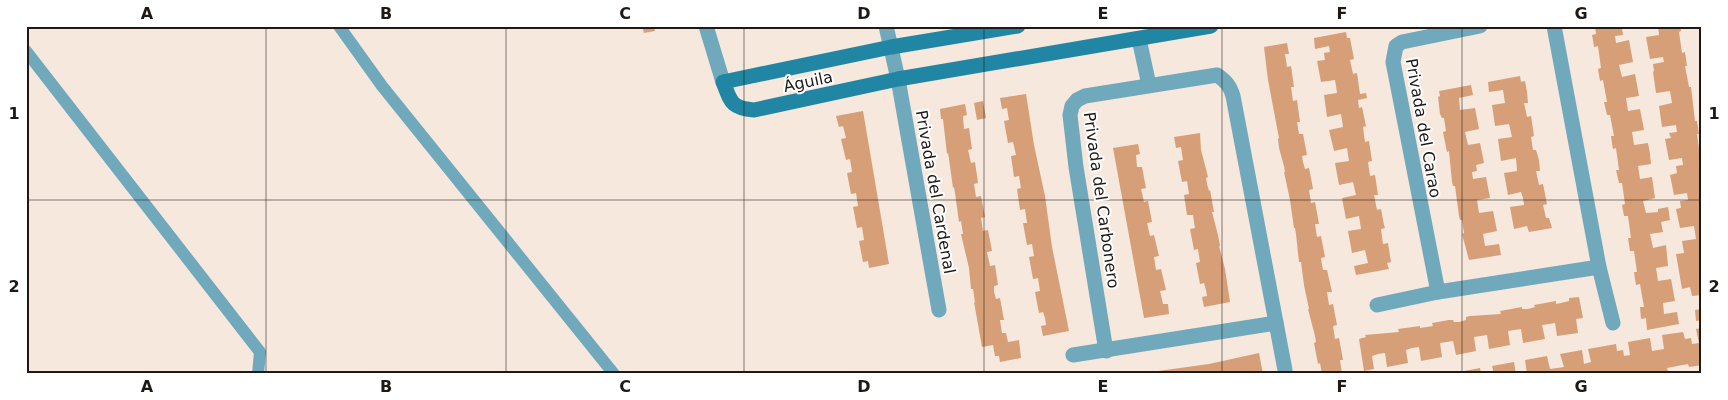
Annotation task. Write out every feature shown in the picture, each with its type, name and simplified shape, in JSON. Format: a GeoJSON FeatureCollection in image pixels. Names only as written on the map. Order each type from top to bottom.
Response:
{"type":"FeatureCollection","features":[{"type":"Feature","properties":{"kind":"street"},"geometry":{"type":"LineString","coordinates":[[706,26],[723,82]]}},
{"type":"Feature","properties":{"kind":"street","name":"Privada del Cardenal"},"geometry":{"type":"LineString","coordinates":[[886,26],[898,79],[939,310]]}},
{"type":"Feature","properties":{"kind":"street","name":"Águila"},"geometry":{"type":"LineString","coordinates":[[1018,26],[891,47],[723,82],[731,101],[741,109],[754,110],[898,79],[1211,26]]}},
{"type":"Feature","properties":{"kind":"street"},"geometry":{"type":"LineString","coordinates":[[1554,26],[1599,267],[1613,323]]}},
{"type":"Feature","properties":{"kind":"street","name":"Privada del Carao"},"geometry":{"type":"LineString","coordinates":[[1438,292],[1392,62],[1393,53],[1396,46],[1402,42],[1473,27]]}},
{"type":"Feature","properties":{"kind":"street"},"geometry":{"type":"LineString","coordinates":[[1139,39],[1149,85]]}},
{"type":"Feature","properties":{"kind":"street","name":"Privada del Carbonero"},"geometry":{"type":"LineString","coordinates":[[1106,350],[1076,167],[1070,115],[1072,106],[1077,100],[1085,96],[1217,75],[1225,80],[1230,87],[1238,118],[1286,370]]}},
{"type":"Feature","properties":{"kind":"street"},"geometry":{"type":"LineString","coordinates":[[1377,305],[1438,292],[1599,267]]}},
{"type":"Feature","properties":{"kind":"street"},"geometry":{"type":"LineString","coordinates":[[1073,355],[1276,323]]}},
{"type":"Feature","properties":{"kind":"lane"},"geometry":{"type":"LineString","coordinates":[[339,26],[382,86],[614,374]]}},
{"type":"Feature","properties":{"kind":"lane"},"geometry":{"type":"LineString","coordinates":[[26,50],[260,352],[258,374]]}},
{"type":"Feature","properties":{"kind":"building"},"geometry":{"type":"Polygon","coordinates":[[[642,26],[654,26],[655,31],[644,33],[642,26]]]}},
{"type":"Feature","properties":{"kind":"building"},"geometry":{"type":"Polygon","coordinates":[[[1595,26],[1626,26],[1627,28],[1622,29],[1623,35],[1615,36],[1616,43],[1629,40],[1633,62],[1619,65],[1622,77],[1635,74],[1639,96],[1626,98],[1628,111],[1640,109],[1644,130],[1632,132],[1634,145],[1648,143],[1651,164],[1638,166],[1640,179],[1652,177],[1655,198],[1643,201],[1646,213],[1658,212],[1658,209],[1668,207],[1670,220],[1661,222],[1663,232],[1650,234],[1653,248],[1666,245],[1668,266],[1656,268],[1658,281],[1671,279],[1675,301],[1663,303],[1664,314],[1677,312],[1679,324],[1647,330],[1646,318],[1641,319],[1640,307],[1644,307],[1640,284],[1636,285],[1634,272],[1637,272],[1634,251],[1630,251],[1628,238],[1631,238],[1628,216],[1624,216],[1622,205],[1625,204],[1622,183],[1619,183],[1616,170],[1619,170],[1616,148],[1613,149],[1612,143],[1611,136],[1614,136],[1610,115],[1607,115],[1604,102],[1607,102],[1603,80],[1600,81],[1598,69],[1601,68],[1598,46],[1594,47],[1592,35],[1596,34],[1595,26]]]}},
{"type":"Feature","properties":{"kind":"building"},"geometry":{"type":"Polygon","coordinates":[[[1658,26],[1680,26],[1682,53],[1685,52],[1687,66],[1685,66],[1689,87],[1691,87],[1695,121],[1697,121],[1700,155],[1702,155],[1702,295],[1692,296],[1690,287],[1682,289],[1676,254],[1684,253],[1682,241],[1696,239],[1694,226],[1680,228],[1676,209],[1681,208],[1680,201],[1688,200],[1687,193],[1674,195],[1670,175],[1677,173],[1676,166],[1683,165],[1682,158],[1669,160],[1665,139],[1671,138],[1669,133],[1677,132],[1676,125],[1662,127],[1659,106],[1672,103],[1670,91],[1656,93],[1653,64],[1664,62],[1663,57],[1650,59],[1646,37],[1659,35],[1658,26]]]}},
{"type":"Feature","properties":{"kind":"building"},"geometry":{"type":"Polygon","coordinates":[[[1346,32],[1347,38],[1350,38],[1354,59],[1350,60],[1353,74],[1357,73],[1360,94],[1366,93],[1367,98],[1358,100],[1359,108],[1362,107],[1366,126],[1363,127],[1365,142],[1369,141],[1372,161],[1368,162],[1370,176],[1375,175],[1378,195],[1374,195],[1377,210],[1381,209],[1385,228],[1381,229],[1383,244],[1388,243],[1391,262],[1387,263],[1389,269],[1356,275],[1354,266],[1368,263],[1365,250],[1352,253],[1348,231],[1361,229],[1359,216],[1346,219],[1342,198],[1356,195],[1353,182],[1339,185],[1335,163],[1349,161],[1347,148],[1334,151],[1329,130],[1343,127],[1341,114],[1327,117],[1324,95],[1337,93],[1335,80],[1321,82],[1317,61],[1325,60],[1324,53],[1330,52],[1329,46],[1315,49],[1314,38],[1346,32]]]}},
{"type":"Feature","properties":{"kind":"building"},"geometry":{"type":"Polygon","coordinates":[[[1287,43],[1289,54],[1285,54],[1287,67],[1291,66],[1294,87],[1291,87],[1293,101],[1297,100],[1300,122],[1297,122],[1299,134],[1303,134],[1307,155],[1302,156],[1305,169],[1309,168],[1311,178],[1313,189],[1309,190],[1311,203],[1315,202],[1319,224],[1315,224],[1317,237],[1321,236],[1325,257],[1321,258],[1323,270],[1327,270],[1332,292],[1327,292],[1329,305],[1333,304],[1337,325],[1333,326],[1335,339],[1339,338],[1343,360],[1340,360],[1342,374],[1322,374],[1320,363],[1318,364],[1314,343],[1316,342],[1315,336],[1308,309],[1301,262],[1299,262],[1295,228],[1279,148],[1264,47],[1287,43]]]}},
{"type":"Feature","properties":{"kind":"building"},"geometry":{"type":"Polygon","coordinates":[[[1520,76],[1521,82],[1525,81],[1528,103],[1524,103],[1527,117],[1531,116],[1534,136],[1531,137],[1533,150],[1536,150],[1539,160],[1540,171],[1536,171],[1539,185],[1543,184],[1547,204],[1543,205],[1546,218],[1549,218],[1552,228],[1529,232],[1527,226],[1514,229],[1510,207],[1524,205],[1523,198],[1521,192],[1508,195],[1504,173],[1517,171],[1516,158],[1501,161],[1498,139],[1512,137],[1509,124],[1495,126],[1492,105],[1505,103],[1503,90],[1489,92],[1488,82],[1520,76]]]}},
{"type":"Feature","properties":{"kind":"building"},"geometry":{"type":"Polygon","coordinates":[[[1471,85],[1473,95],[1459,98],[1460,110],[1475,108],[1479,129],[1465,132],[1468,145],[1480,143],[1484,163],[1476,165],[1477,171],[1472,172],[1473,179],[1486,177],[1490,198],[1477,200],[1479,213],[1493,211],[1497,231],[1483,234],[1485,246],[1499,244],[1501,255],[1469,260],[1462,234],[1464,233],[1462,220],[1460,220],[1459,216],[1455,186],[1453,186],[1452,182],[1449,151],[1447,152],[1443,132],[1446,131],[1444,118],[1440,114],[1438,97],[1440,96],[1439,91],[1471,85]]]}},
{"type":"Feature","properties":{"kind":"building"},"geometry":{"type":"Polygon","coordinates":[[[1026,94],[1045,196],[1052,247],[1069,331],[1043,336],[1041,326],[1046,325],[1045,318],[1043,312],[1039,313],[1035,292],[1040,291],[1038,278],[1033,279],[1029,257],[1034,256],[1032,244],[1027,245],[1023,223],[1027,223],[1025,209],[1020,210],[1017,189],[1021,188],[1019,176],[1014,177],[1011,156],[1016,155],[1013,142],[1008,143],[1004,121],[1009,120],[1007,108],[1002,109],[1000,98],[1026,94]]]}},
{"type":"Feature","properties":{"kind":"building"},"geometry":{"type":"Polygon","coordinates":[[[983,101],[986,118],[977,120],[974,103],[983,101]]]}},
{"type":"Feature","properties":{"kind":"building"},"geometry":{"type":"Polygon","coordinates":[[[965,104],[967,115],[963,116],[964,129],[969,128],[972,149],[968,150],[971,163],[975,162],[978,183],[974,184],[976,197],[981,196],[985,217],[981,218],[983,231],[988,230],[992,251],[987,252],[990,266],[995,265],[998,285],[994,286],[994,292],[996,299],[1000,298],[1004,320],[1000,320],[1002,333],[1006,333],[1008,342],[1019,340],[1021,358],[1000,362],[999,356],[995,356],[993,345],[982,347],[973,289],[971,289],[969,268],[961,234],[963,234],[961,221],[959,222],[947,154],[943,119],[941,119],[940,109],[965,104]]]}},
{"type":"Feature","properties":{"kind":"building"},"geometry":{"type":"Polygon","coordinates":[[[863,111],[889,264],[869,268],[868,261],[863,262],[859,241],[864,240],[862,227],[857,228],[853,207],[858,206],[856,193],[851,194],[847,173],[852,172],[850,159],[846,160],[841,139],[846,138],[843,126],[839,127],[836,116],[863,111]]]}},
{"type":"Feature","properties":{"kind":"building"},"geometry":{"type":"Polygon","coordinates":[[[1200,133],[1201,150],[1208,177],[1206,178],[1207,184],[1210,190],[1214,212],[1212,212],[1225,269],[1230,302],[1204,307],[1202,297],[1207,296],[1206,290],[1204,283],[1200,284],[1196,263],[1200,262],[1198,249],[1194,250],[1190,229],[1195,228],[1193,215],[1187,215],[1184,195],[1189,194],[1187,181],[1182,182],[1178,161],[1183,160],[1181,147],[1176,148],[1174,137],[1200,133]]]}},
{"type":"Feature","properties":{"kind":"building"},"geometry":{"type":"Polygon","coordinates":[[[1138,144],[1140,154],[1136,155],[1137,167],[1142,167],[1146,188],[1141,189],[1144,202],[1148,201],[1152,222],[1147,223],[1150,236],[1154,235],[1159,256],[1154,257],[1156,270],[1161,269],[1166,290],[1160,291],[1163,304],[1168,304],[1169,314],[1144,318],[1113,148],[1138,144]]]}},
{"type":"Feature","properties":{"kind":"building"},"geometry":{"type":"Polygon","coordinates":[[[1579,297],[1583,318],[1576,319],[1578,333],[1557,336],[1555,323],[1542,325],[1545,339],[1523,343],[1521,329],[1508,331],[1510,345],[1489,349],[1487,335],[1474,337],[1476,351],[1456,355],[1453,341],[1440,343],[1442,357],[1421,361],[1419,347],[1412,348],[1406,350],[1408,363],[1387,367],[1385,353],[1378,354],[1372,356],[1374,369],[1364,371],[1359,339],[1366,337],[1365,335],[1399,332],[1398,329],[1420,326],[1420,328],[1433,326],[1432,323],[1449,320],[1459,322],[1466,320],[1466,317],[1470,316],[1501,314],[1500,311],[1522,307],[1522,309],[1528,309],[1535,307],[1534,305],[1556,301],[1556,304],[1569,301],[1569,298],[1579,297]]]}},
{"type":"Feature","properties":{"kind":"building"},"geometry":{"type":"Polygon","coordinates":[[[1702,309],[1702,320],[1696,321],[1695,310],[1702,309]]]}},
{"type":"Feature","properties":{"kind":"building"},"geometry":{"type":"Polygon","coordinates":[[[1702,328],[1702,365],[1689,367],[1688,364],[1667,368],[1668,371],[1655,374],[1654,371],[1636,374],[1527,374],[1525,360],[1547,356],[1550,369],[1564,367],[1560,354],[1582,350],[1584,364],[1591,362],[1588,349],[1616,344],[1617,351],[1623,350],[1624,356],[1630,355],[1628,342],[1650,338],[1652,351],[1664,349],[1662,335],[1683,332],[1685,339],[1691,338],[1692,344],[1699,343],[1696,329],[1702,328]]]}},
{"type":"Feature","properties":{"kind":"building"},"geometry":{"type":"Polygon","coordinates":[[[1259,353],[1263,374],[1151,374],[1158,371],[1209,364],[1259,353]]]}},
{"type":"Feature","properties":{"kind":"building"},"geometry":{"type":"Polygon","coordinates":[[[1514,362],[1516,374],[1494,374],[1492,366],[1514,362]]]}},
{"type":"Feature","properties":{"kind":"building"},"geometry":{"type":"Polygon","coordinates":[[[1480,368],[1481,374],[1459,374],[1459,372],[1480,368]]]}}]}
